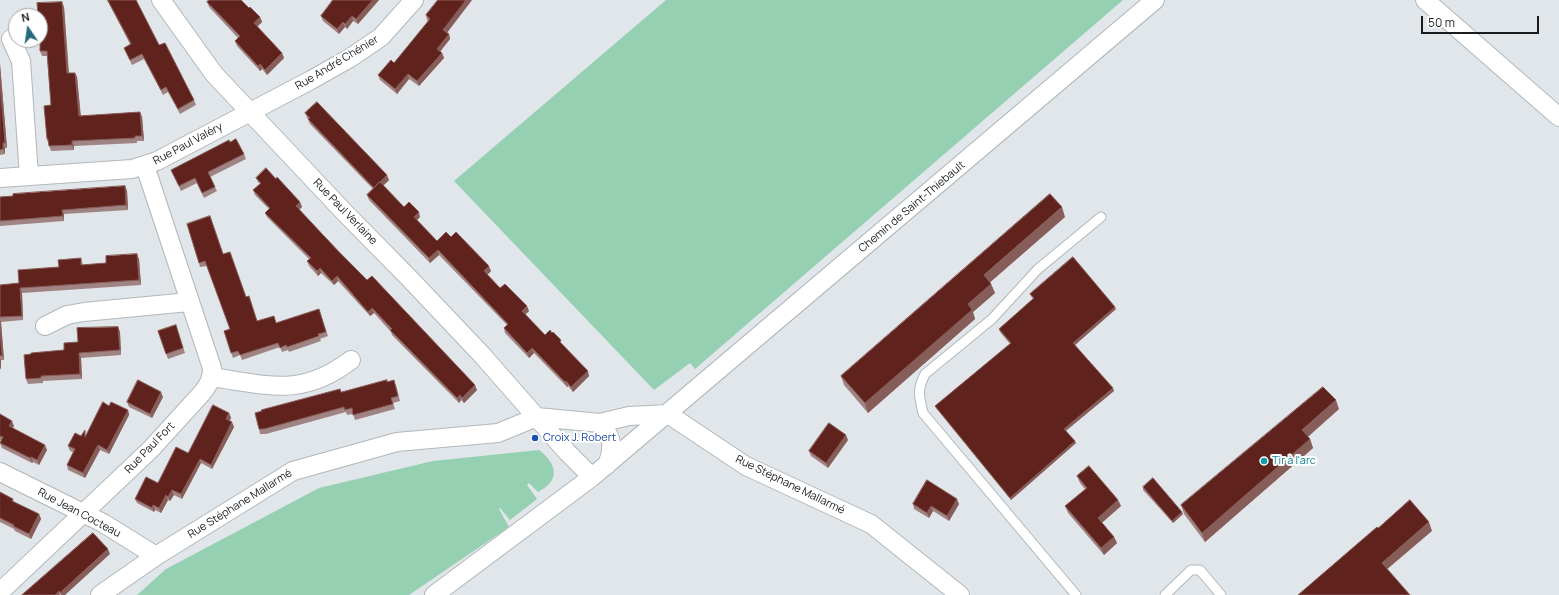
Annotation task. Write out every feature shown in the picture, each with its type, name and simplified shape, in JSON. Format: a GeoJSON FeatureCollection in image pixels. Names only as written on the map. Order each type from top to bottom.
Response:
{"type":"FeatureCollection","features":[{"type":"Feature","properties":{"kind":"street","name":"Rue Paul Verlaine"},"geometry":{"type":"LineString","coordinates":[[161,0],[214,74],[346,214],[477,349],[592,477]]}},
{"type":"Feature","properties":{"kind":"street","name":"Rue André Chénier"},"geometry":{"type":"LineString","coordinates":[[249,112],[318,76],[381,37],[414,0]]}},
{"type":"Feature","properties":{"kind":"street","name":"Chemin de Saint-Thiebault"},"geometry":{"type":"LineString","coordinates":[[434,595],[607,465],[1155,0]]}},
{"type":"Feature","properties":{"kind":"street"},"geometry":{"type":"LineString","coordinates":[[1425,0],[1559,117]]}},
{"type":"Feature","properties":{"kind":"street"},"geometry":{"type":"LineString","coordinates":[[15,48],[21,62],[29,176]]}},
{"type":"Feature","properties":{"kind":"street","name":"Rue Paul Valéry"},"geometry":{"type":"LineString","coordinates":[[0,178],[132,169],[145,166],[249,112]]}},
{"type":"Feature","properties":{"kind":"street"},"geometry":{"type":"LineString","coordinates":[[145,166],[212,368],[212,377],[290,387],[324,377],[338,370],[351,360]]}},
{"type":"Feature","properties":{"kind":"street"},"geometry":{"type":"LineString","coordinates":[[45,326],[67,315],[84,312],[189,302]]}},
{"type":"Feature","properties":{"kind":"street","name":"Rue Paul Fort"},"geometry":{"type":"LineString","coordinates":[[0,592],[151,449],[208,385],[212,377]]}},
{"type":"Feature","properties":{"kind":"street","name":"Rue Stéphane Mallarmé"},"geometry":{"type":"LineString","coordinates":[[100,595],[156,556],[293,471],[397,442],[498,433],[537,417],[600,423],[629,416],[668,414],[746,466],[871,524],[960,595]]}},
{"type":"Feature","properties":{"kind":"street"},"geometry":{"type":"LineString","coordinates":[[600,423],[610,439],[612,451],[607,465]]}},
{"type":"Feature","properties":{"kind":"street","name":"Rue Jean Cocteau"},"geometry":{"type":"LineString","coordinates":[[0,472],[103,523],[156,556]]}},
{"type":"Feature","properties":{"kind":"lane"},"geometry":{"type":"LineString","coordinates":[[1076,595],[923,412],[918,394],[919,384],[925,374],[992,319],[1038,269],[1101,217]]}},
{"type":"Feature","properties":{"kind":"lane"},"geometry":{"type":"LineString","coordinates":[[1165,595],[1191,570],[1200,570],[1221,595]]}},
{"type":"Feature","properties":{"kind":"green space"},"geometry":{"type":"Polygon","coordinates":[[[666,0],[1123,0],[695,369],[690,363],[654,390],[454,181],[666,0]]]}},
{"type":"Feature","properties":{"kind":"green space"},"geometry":{"type":"Polygon","coordinates":[[[539,450],[550,461],[554,471],[554,476],[548,485],[538,492],[529,483],[527,485],[537,499],[510,520],[500,508],[499,509],[509,527],[409,595],[137,595],[166,569],[319,488],[433,461],[539,450]]]}},
{"type":"Feature","properties":{"kind":"building"},"geometry":{"type":"Polygon","coordinates":[[[108,0],[136,0],[159,45],[165,43],[194,100],[178,109],[166,87],[161,90],[142,54],[130,60],[124,48],[131,44],[108,0]]]}},
{"type":"Feature","properties":{"kind":"building"},"geometry":{"type":"Polygon","coordinates":[[[209,0],[241,0],[260,17],[254,23],[282,53],[265,70],[260,64],[258,66],[235,41],[240,36],[207,2],[209,0]]]}},
{"type":"Feature","properties":{"kind":"building"},"geometry":{"type":"Polygon","coordinates":[[[333,0],[373,0],[356,19],[352,16],[345,24],[343,22],[337,29],[321,16],[333,0]]]}},
{"type":"Feature","properties":{"kind":"building"},"geometry":{"type":"Polygon","coordinates":[[[438,0],[466,0],[443,30],[449,34],[437,49],[442,53],[417,81],[408,74],[395,89],[378,75],[391,60],[394,63],[430,19],[426,15],[438,0]]]}},
{"type":"Feature","properties":{"kind":"building"},"geometry":{"type":"Polygon","coordinates":[[[62,2],[67,73],[75,73],[79,116],[140,112],[142,136],[135,136],[135,138],[72,141],[72,145],[49,146],[44,106],[51,105],[47,51],[40,51],[40,48],[48,48],[48,8],[37,8],[37,3],[62,2]]]}},
{"type":"Feature","properties":{"kind":"building"},"geometry":{"type":"Polygon","coordinates":[[[0,82],[5,143],[3,143],[3,149],[0,150],[0,82]]]}},
{"type":"Feature","properties":{"kind":"building"},"geometry":{"type":"Polygon","coordinates":[[[317,102],[387,175],[374,188],[308,119],[310,118],[305,113],[317,102]]]}},
{"type":"Feature","properties":{"kind":"building"},"geometry":{"type":"Polygon","coordinates":[[[236,139],[244,154],[208,172],[215,187],[202,193],[195,178],[179,186],[171,170],[229,140],[230,142],[236,139]]]}},
{"type":"Feature","properties":{"kind":"building"},"geometry":{"type":"Polygon","coordinates":[[[266,168],[276,179],[277,177],[300,202],[296,206],[338,251],[367,280],[372,276],[475,385],[462,398],[460,395],[457,398],[390,330],[392,329],[372,308],[368,312],[337,276],[332,281],[320,268],[317,271],[307,261],[311,258],[265,213],[270,208],[253,190],[261,183],[256,178],[266,168]]]}},
{"type":"Feature","properties":{"kind":"building"},"geometry":{"type":"Polygon","coordinates":[[[380,182],[404,207],[409,202],[419,212],[414,217],[437,241],[446,232],[451,237],[456,232],[489,266],[484,271],[500,288],[505,284],[527,306],[522,311],[545,335],[550,330],[552,333],[553,332],[561,340],[560,342],[588,371],[571,387],[532,348],[527,353],[504,328],[508,324],[438,250],[429,258],[367,195],[380,182]]]}},
{"type":"Feature","properties":{"kind":"building"},"geometry":{"type":"Polygon","coordinates":[[[125,186],[126,205],[62,210],[63,216],[0,221],[0,197],[13,196],[13,194],[125,186]]]}},
{"type":"Feature","properties":{"kind":"building"},"geometry":{"type":"Polygon","coordinates":[[[1050,194],[1062,207],[984,275],[991,284],[968,304],[972,310],[865,403],[841,376],[1050,194]]]}},
{"type":"Feature","properties":{"kind":"building"},"geometry":{"type":"Polygon","coordinates":[[[210,216],[223,254],[230,252],[246,297],[249,296],[257,321],[274,316],[276,323],[319,309],[326,332],[318,334],[319,336],[287,347],[286,345],[280,348],[278,343],[240,355],[238,351],[231,353],[224,331],[230,329],[205,261],[199,263],[187,224],[210,216]]]}},
{"type":"Feature","properties":{"kind":"building"},"geometry":{"type":"Polygon","coordinates":[[[137,254],[139,280],[20,288],[22,316],[0,317],[0,285],[19,283],[18,270],[59,267],[58,260],[81,258],[81,265],[106,263],[106,256],[137,254]]]}},
{"type":"Feature","properties":{"kind":"building"},"geometry":{"type":"Polygon","coordinates":[[[1073,257],[1115,307],[1073,343],[1113,388],[1064,429],[1075,441],[1010,498],[935,406],[1011,343],[999,329],[1034,298],[1030,294],[1073,257]]]}},
{"type":"Feature","properties":{"kind":"building"},"geometry":{"type":"Polygon","coordinates":[[[176,325],[183,348],[166,354],[158,331],[176,325]]]}},
{"type":"Feature","properties":{"kind":"building"},"geometry":{"type":"Polygon","coordinates":[[[0,326],[2,355],[0,356],[0,326]]]}},
{"type":"Feature","properties":{"kind":"building"},"geometry":{"type":"Polygon","coordinates":[[[118,327],[120,350],[79,353],[80,374],[41,376],[41,378],[26,379],[24,355],[64,350],[64,343],[78,342],[77,328],[118,327]]]}},
{"type":"Feature","properties":{"kind":"building"},"geometry":{"type":"Polygon","coordinates":[[[138,380],[161,392],[150,414],[127,402],[138,380]]]}},
{"type":"Feature","properties":{"kind":"building"},"geometry":{"type":"Polygon","coordinates":[[[387,380],[387,382],[394,380],[398,396],[391,398],[393,404],[353,415],[352,408],[345,410],[344,407],[264,429],[259,429],[255,413],[262,411],[261,410],[340,389],[341,392],[387,380]]]}},
{"type":"Feature","properties":{"kind":"building","name":"Tir à l'arc"},"geometry":{"type":"Polygon","coordinates":[[[1323,387],[1336,400],[1302,430],[1310,439],[1202,533],[1181,505],[1323,387]]]}},
{"type":"Feature","properties":{"kind":"building"},"geometry":{"type":"Polygon","coordinates":[[[103,402],[109,406],[111,402],[128,410],[107,450],[98,445],[83,473],[67,465],[75,449],[68,446],[75,433],[81,436],[85,430],[85,437],[103,402]]]}},
{"type":"Feature","properties":{"kind":"building"},"geometry":{"type":"Polygon","coordinates":[[[213,405],[229,413],[226,419],[232,422],[211,465],[200,459],[181,494],[172,490],[168,497],[166,495],[159,508],[153,505],[152,508],[135,499],[146,477],[158,483],[176,447],[188,453],[213,405]]]}},
{"type":"Feature","properties":{"kind":"building"},"geometry":{"type":"Polygon","coordinates":[[[0,414],[12,421],[9,426],[45,445],[37,460],[0,443],[3,437],[0,436],[0,414]]]}},
{"type":"Feature","properties":{"kind":"building"},"geometry":{"type":"Polygon","coordinates":[[[829,423],[846,435],[826,463],[809,451],[829,423]]]}},
{"type":"Feature","properties":{"kind":"building"},"geometry":{"type":"Polygon","coordinates":[[[1089,466],[1118,500],[1098,518],[1114,537],[1101,548],[1065,506],[1087,488],[1077,476],[1089,466]]]}},
{"type":"Feature","properties":{"kind":"building"},"geometry":{"type":"Polygon","coordinates":[[[1153,478],[1182,512],[1172,521],[1143,487],[1153,478]]]}},
{"type":"Feature","properties":{"kind":"building"},"geometry":{"type":"Polygon","coordinates":[[[927,480],[957,499],[947,516],[931,506],[927,513],[913,504],[927,480]]]}},
{"type":"Feature","properties":{"kind":"building"},"geometry":{"type":"Polygon","coordinates":[[[0,492],[13,499],[12,501],[39,514],[29,534],[0,518],[0,492]]]}},
{"type":"Feature","properties":{"kind":"building"},"geometry":{"type":"Polygon","coordinates":[[[1410,500],[1429,522],[1382,563],[1410,595],[1298,595],[1377,527],[1378,528],[1410,500]]]}},
{"type":"Feature","properties":{"kind":"building"},"geometry":{"type":"Polygon","coordinates":[[[93,533],[108,549],[60,593],[59,591],[55,595],[22,595],[93,533]]]}},
{"type":"Feature","properties":{"kind":"place","name":"Croix J. Robert"},"geometry":{"type":"Point","coordinates":[535,438]}},
{"type":"Feature","properties":{"kind":"place","name":"Tir à l'arc"},"geometry":{"type":"Point","coordinates":[1264,461]}}]}
